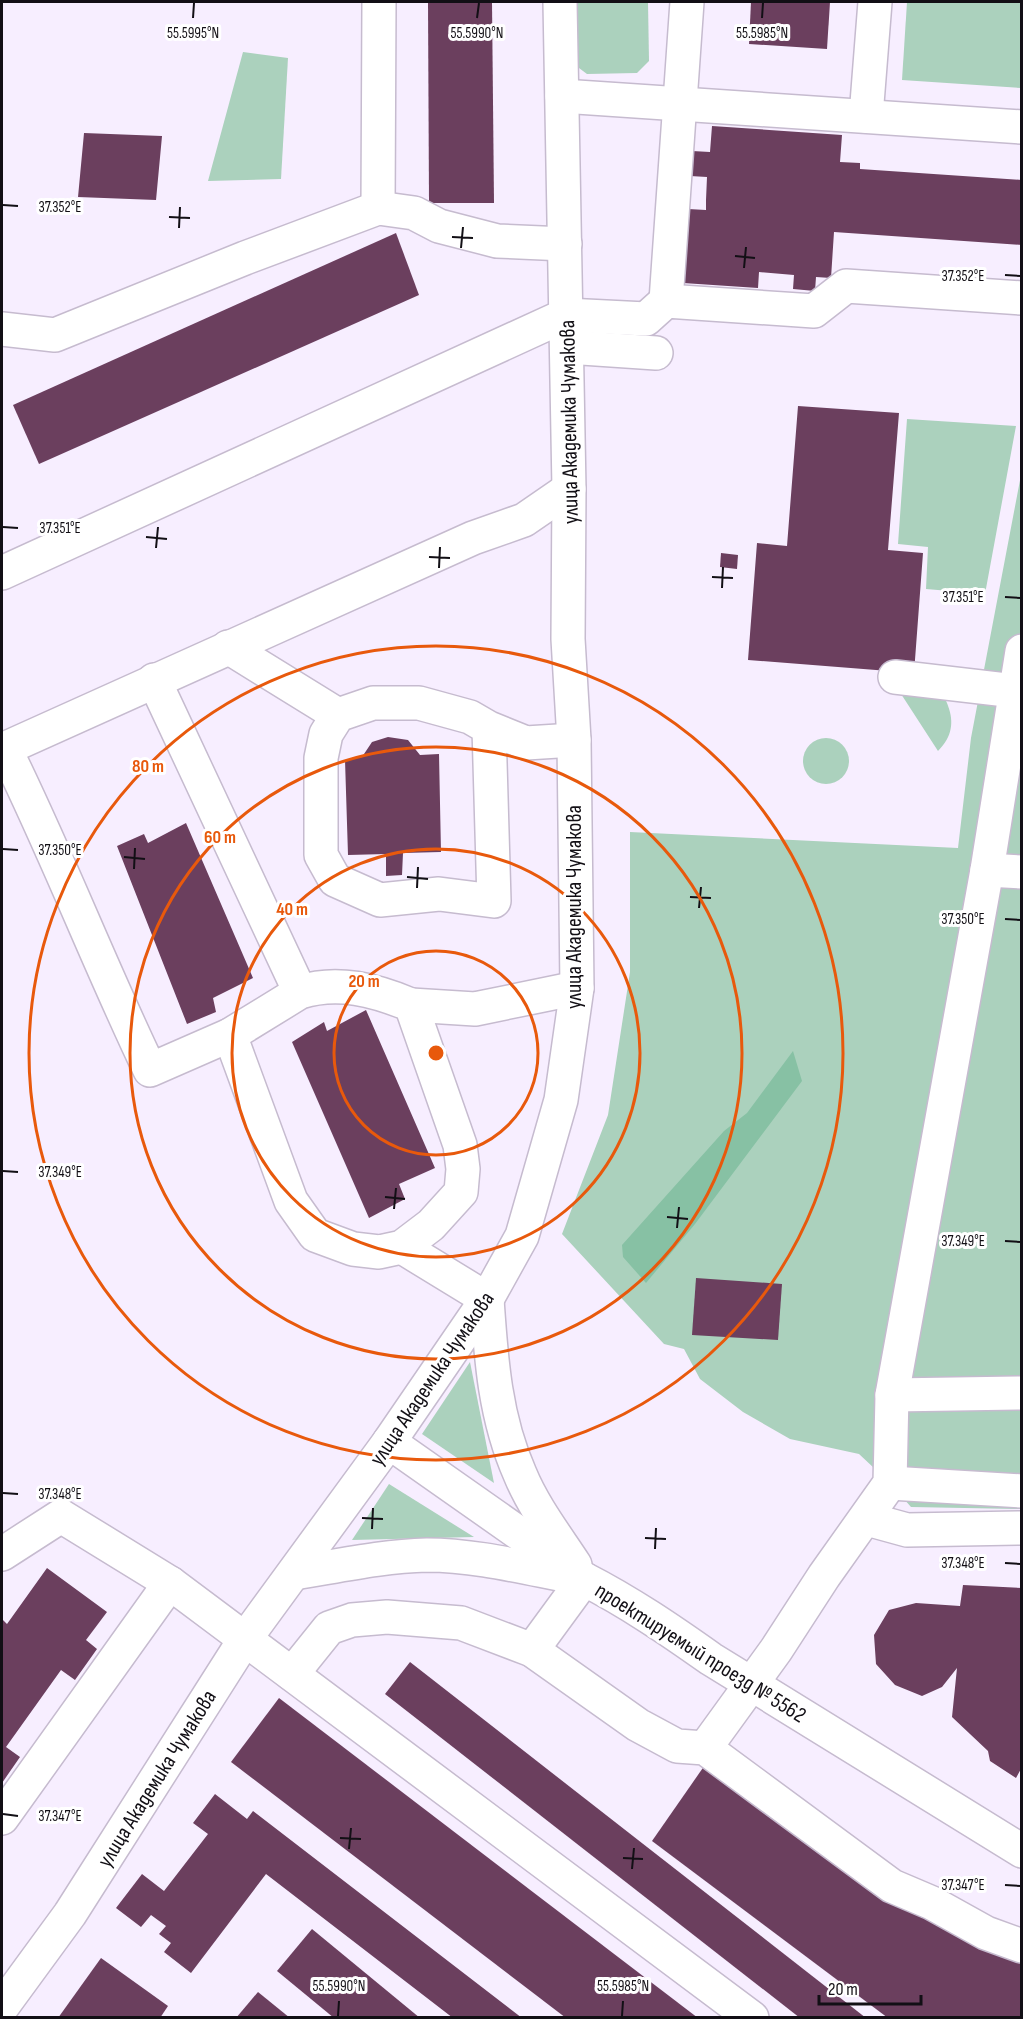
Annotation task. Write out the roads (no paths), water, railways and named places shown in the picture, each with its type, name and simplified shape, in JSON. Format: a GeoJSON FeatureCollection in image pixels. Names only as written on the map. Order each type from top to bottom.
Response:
{"type":"FeatureCollection","features":[{"type":"Feature","properties":{"kind":"street"},"geometry":{"type":"LineString","coordinates":[[378,208],[379,2]]}},
{"type":"Feature","properties":{"kind":"street","name":"улица Академика Чумакова"},"geometry":{"type":"LineString","coordinates":[[2,2007],[70,1914],[245,1639],[389,1442],[487,1299],[522,1236],[561,1100],[577,988],[574,740],[568,639],[569,489],[560,2]]}},
{"type":"Feature","properties":{"kind":"street"},"geometry":{"type":"LineString","coordinates":[[666,302],[687,2]]}},
{"type":"Feature","properties":{"kind":"street"},"geometry":{"type":"LineString","coordinates":[[866,116],[875,2]]}},
{"type":"Feature","properties":{"kind":"street"},"geometry":{"type":"LineString","coordinates":[[562,96],[1022,127]]}},
{"type":"Feature","properties":{"kind":"street"},"geometry":{"type":"LineString","coordinates":[[2,329],[55,335],[245,258],[378,208],[414,213],[439,226],[497,241],[565,244]]}},
{"type":"Feature","properties":{"kind":"street"},"geometry":{"type":"LineString","coordinates":[[2,573],[566,315],[646,319],[666,302],[814,312],[846,286],[1022,298]]}},
{"type":"Feature","properties":{"kind":"street"},"geometry":{"type":"LineString","coordinates":[[567,347],[656,353]]}},
{"type":"Feature","properties":{"kind":"street"},"geometry":{"type":"LineString","coordinates":[[569,489],[524,520],[473,538],[3,749],[46,833],[115,997],[150,1070],[230,1035],[300,992],[317,987],[351,987],[378,991],[411,1005],[475,1009],[577,988]]}},
{"type":"Feature","properties":{"kind":"street"},"geometry":{"type":"LineString","coordinates":[[228,647],[338,715]]}},
{"type":"Feature","properties":{"kind":"street"},"geometry":{"type":"LineString","coordinates":[[705,1748],[890,1483],[892,1395],[987,870],[1012,780],[1015,691],[1022,651]]}},
{"type":"Feature","properties":{"kind":"street"},"geometry":{"type":"LineString","coordinates":[[895,677],[981,685],[1015,691]]}},
{"type":"Feature","properties":{"kind":"street"},"geometry":{"type":"LineString","coordinates":[[154,680],[300,992]]}},
{"type":"Feature","properties":{"kind":"street"},"geometry":{"type":"LineString","coordinates":[[489,728],[494,901],[439,894],[380,900],[335,880],[321,855],[321,758],[326,734],[338,715],[373,703],[419,703],[470,717],[489,728],[526,743],[574,740]]}},
{"type":"Feature","properties":{"kind":"street"},"geometry":{"type":"LineString","coordinates":[[987,870],[1022,872]]}},
{"type":"Feature","properties":{"kind":"street"},"geometry":{"type":"LineString","coordinates":[[230,1035],[291,1201],[315,1235],[353,1249],[379,1252],[402,1247],[431,1226],[461,1192],[463,1169],[460,1145],[411,1005]]}},
{"type":"Feature","properties":{"kind":"street"},"geometry":{"type":"LineString","coordinates":[[402,1247],[487,1299],[491,1365],[499,1413],[520,1475],[584,1579]]}},
{"type":"Feature","properties":{"kind":"street"},"geometry":{"type":"LineString","coordinates":[[892,1395],[1022,1394]]}},
{"type":"Feature","properties":{"kind":"street","name":"проектируемый проезд № 5562"},"geometry":{"type":"LineString","coordinates":[[389,1442],[584,1579],[668,1628],[750,1684],[1022,1851]]}},
{"type":"Feature","properties":{"kind":"street"},"geometry":{"type":"LineString","coordinates":[[890,1483],[1022,1491]]}},
{"type":"Feature","properties":{"kind":"street"},"geometry":{"type":"LineString","coordinates":[[2,1554],[61,1516],[170,1582],[752,2018]]}},
{"type":"Feature","properties":{"kind":"street"},"geometry":{"type":"LineString","coordinates":[[867,1519],[907,1530],[1022,1528]]}},
{"type":"Feature","properties":{"kind":"street"},"geometry":{"type":"LineString","coordinates":[[294,1574],[397,1557],[430,1555],[476,1558],[584,1579]]}},
{"type":"Feature","properties":{"kind":"street"},"geometry":{"type":"LineString","coordinates":[[532,1650],[584,1579]]}},
{"type":"Feature","properties":{"kind":"street"},"geometry":{"type":"LineString","coordinates":[[2,1818],[170,1582]]}},
{"type":"Feature","properties":{"kind":"street"},"geometry":{"type":"LineString","coordinates":[[292,1674],[329,1628],[352,1620],[387,1617],[461,1623],[532,1650],[638,1725],[677,1746],[705,1748],[892,1886],[932,1903],[987,1933],[1022,1946]]}}]}
